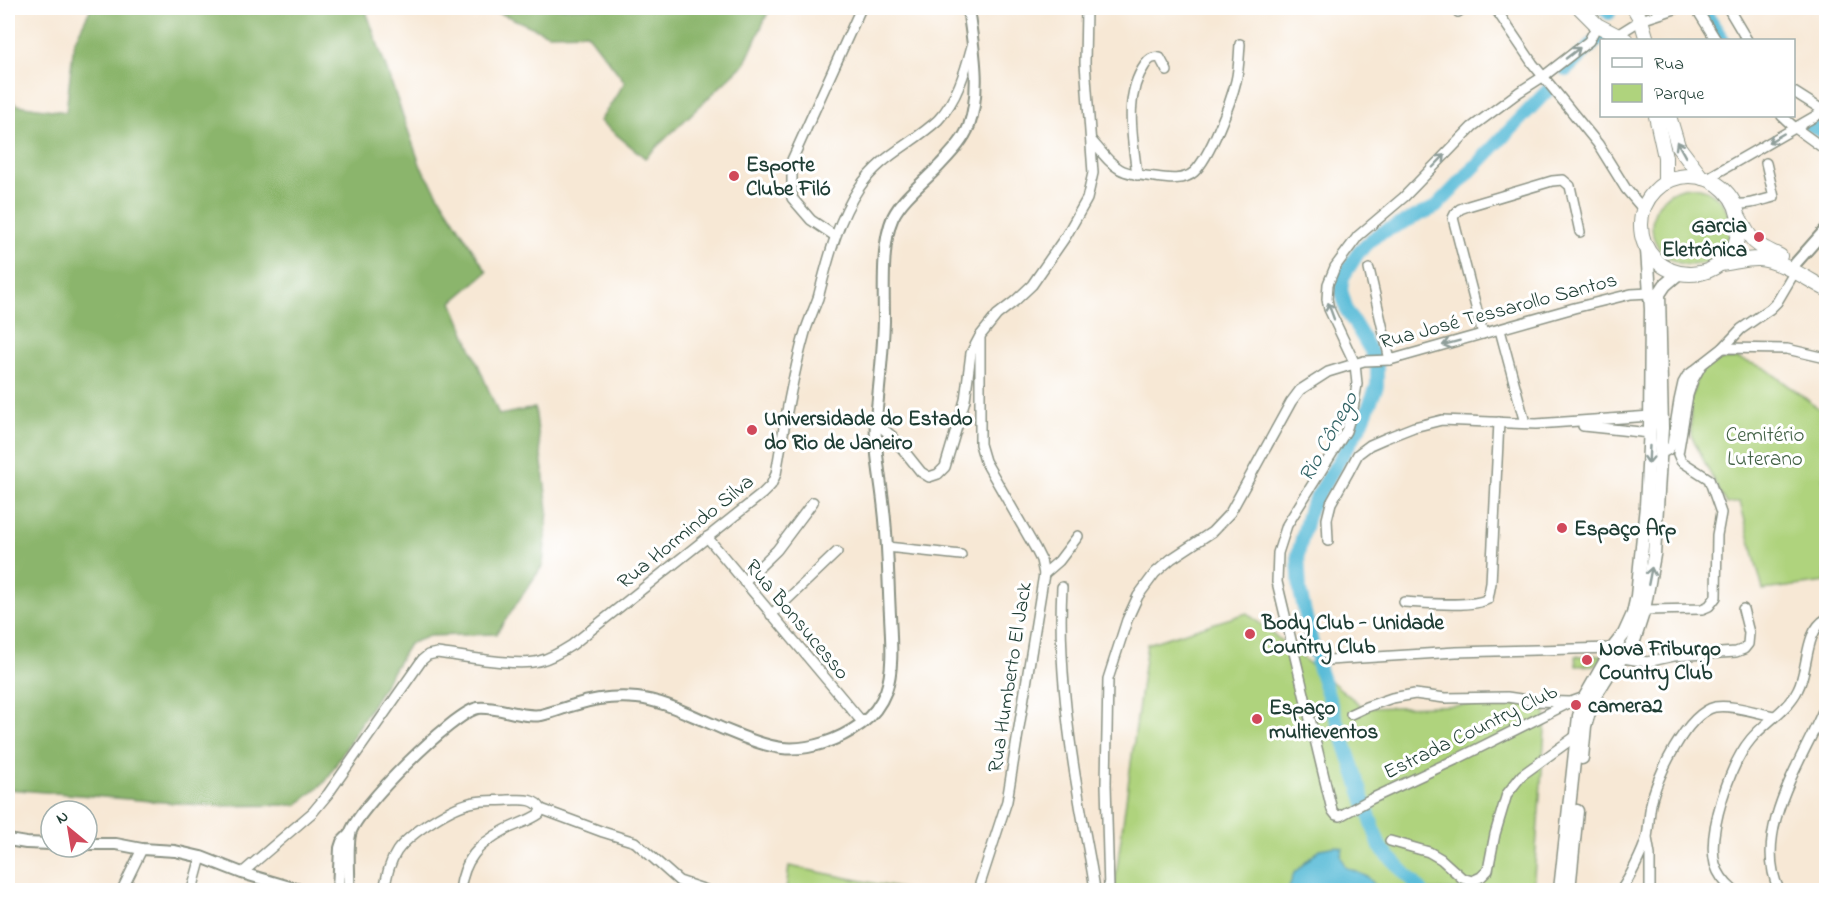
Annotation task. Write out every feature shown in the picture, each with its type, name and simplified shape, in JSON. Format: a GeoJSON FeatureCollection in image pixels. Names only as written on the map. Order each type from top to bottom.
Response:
{"type":"FeatureCollection","features":[{"type":"Feature","properties":{"kind":"main road"},"geometry":{"type":"LineString","coordinates":[[1580,8],[1597,25],[1621,38]]}},
{"type":"Feature","properties":{"kind":"main road"},"geometry":{"type":"LineString","coordinates":[[1634,8],[1641,20],[1647,39]]}},
{"type":"Feature","properties":{"kind":"main road"},"geometry":{"type":"LineString","coordinates":[[1656,117],[1665,157],[1665,183]]}},
{"type":"Feature","properties":{"kind":"main road"},"geometry":{"type":"LineString","coordinates":[[1669,117],[1678,147],[1704,178]]}},
{"type":"Feature","properties":{"kind":"main road"},"geometry":{"type":"LineString","coordinates":[[1560,891],[1576,736],[1585,697],[1613,648],[1624,634],[1633,614],[1636,596],[1646,506],[1651,416],[1650,293],[1647,250],[1641,230],[1643,209],[1648,199],[1665,183],[1689,176],[1704,178],[1719,186],[1730,197],[1751,240],[1827,289]]}},
{"type":"Feature","properties":{"kind":"main road"},"geometry":{"type":"LineString","coordinates":[[1647,250],[1660,265],[1679,273],[1698,274],[1713,269],[1733,249],[1738,229],[1736,210]]}},
{"type":"Feature","properties":{"kind":"main road"},"geometry":{"type":"LineString","coordinates":[[1719,264],[1755,258],[1764,259],[1827,281]]}},
{"type":"Feature","properties":{"kind":"main road"},"geometry":{"type":"LineString","coordinates":[[1569,891],[1589,711],[1600,687],[1633,644],[1644,610],[1654,555],[1662,453],[1659,294],[1665,285],[1679,273]]}},
{"type":"Feature","properties":{"kind":"street"},"geometry":{"type":"LineString","coordinates":[[835,236],[812,220],[792,198],[792,160],[861,8]]}},
{"type":"Feature","properties":{"kind":"street"},"geometry":{"type":"LineString","coordinates":[[338,891],[342,842],[401,768],[461,716],[470,711],[479,708],[497,709],[535,715],[611,698],[638,698],[678,709],[712,725],[781,748],[807,747],[834,740],[863,723],[880,705],[887,688],[891,635],[887,547],[884,505],[877,460],[876,423],[884,322],[883,276],[888,233],[892,218],[901,204],[953,151],[969,126],[974,99],[976,65],[968,8]]}},
{"type":"Feature","properties":{"kind":"street"},"geometry":{"type":"LineString","coordinates":[[876,423],[893,437],[921,472],[929,477],[938,474],[945,467],[965,400],[971,353],[980,336],[997,315],[1032,285],[1072,227],[1087,199],[1093,173],[1085,63],[1086,8]]}},
{"type":"Feature","properties":{"kind":"street"},"geometry":{"type":"LineString","coordinates":[[1621,38],[1641,20],[1678,8]]}},
{"type":"Feature","properties":{"kind":"street"},"geometry":{"type":"LineString","coordinates":[[1696,8],[1715,39]]}},
{"type":"Feature","properties":{"kind":"street"},"geometry":{"type":"LineString","coordinates":[[1728,8],[1746,39]]}},
{"type":"Feature","properties":{"kind":"street"},"geometry":{"type":"LineString","coordinates":[[1497,11],[1533,64],[1584,125],[1626,189],[1643,209]]}},
{"type":"Feature","properties":{"kind":"street"},"geometry":{"type":"LineString","coordinates":[[1360,362],[1329,309],[1328,284],[1335,267],[1358,236],[1404,197],[1472,127],[1589,41],[1597,25]]}},
{"type":"Feature","properties":{"kind":"street","name":"Rua Hormindo Silva"},"geometry":{"type":"LineString","coordinates":[[242,873],[313,812],[328,794],[404,683],[428,655],[437,653],[507,662],[536,662],[552,657],[572,645],[762,494],[771,484],[776,474],[789,401],[806,331],[817,302],[835,236],[845,212],[858,189],[874,168],[889,155],[927,130],[940,117],[962,83],[973,44]]}},
{"type":"Feature","properties":{"kind":"street"},"geometry":{"type":"LineString","coordinates":[[1091,140],[1112,165],[1125,173],[1169,179],[1181,178],[1194,173],[1207,155],[1226,111],[1237,80],[1240,44]]}},
{"type":"Feature","properties":{"kind":"street"},"geometry":{"type":"LineString","coordinates":[[1137,175],[1131,127],[1131,99],[1142,69],[1149,59],[1155,56],[1160,58],[1167,71]]}},
{"type":"Feature","properties":{"kind":"street"},"geometry":{"type":"LineString","coordinates":[[1704,178],[1825,110],[1795,93]]}},
{"type":"Feature","properties":{"kind":"street"},"geometry":{"type":"LineString","coordinates":[[1783,117],[1794,128],[1827,150]]}},
{"type":"Feature","properties":{"kind":"street"},"geometry":{"type":"LineString","coordinates":[[1736,210],[1774,197],[1766,163]]}},
{"type":"Feature","properties":{"kind":"street"},"geometry":{"type":"LineString","coordinates":[[1484,334],[1453,218],[1455,214],[1468,206],[1552,181],[1563,180],[1570,186],[1580,232]]}},
{"type":"Feature","properties":{"kind":"street"},"geometry":{"type":"LineString","coordinates":[[1662,453],[1672,445],[1679,401],[1687,376],[1723,348],[1735,334],[1777,302],[1795,268],[1827,229]]}},
{"type":"Feature","properties":{"kind":"street"},"geometry":{"type":"LineString","coordinates":[[1369,269],[1390,360]]}},
{"type":"Feature","properties":{"kind":"street","name":"Rua José Tessarollo Santos"},"geometry":{"type":"LineString","coordinates":[[1110,891],[1106,784],[1108,679],[1118,645],[1135,604],[1155,573],[1171,559],[1212,532],[1230,513],[1291,402],[1300,390],[1328,372],[1360,362],[1390,360],[1574,308],[1631,294],[1650,293]]}},
{"type":"Feature","properties":{"kind":"street"},"geometry":{"type":"LineString","coordinates":[[1500,330],[1525,423]]}},
{"type":"Feature","properties":{"kind":"street","name":"Rua Humberto El Jack"},"geometry":{"type":"LineString","coordinates":[[978,891],[1007,801],[1044,574],[1035,548],[989,472],[980,444],[980,336]]}},
{"type":"Feature","properties":{"kind":"street"},"geometry":{"type":"LineString","coordinates":[[1723,348],[1786,350],[1827,358]]}},
{"type":"Feature","properties":{"kind":"street","name":"Estrada Country Club"},"geometry":{"type":"LineString","coordinates":[[1360,362],[1353,409],[1346,431],[1287,525],[1278,553],[1277,582],[1335,815],[1340,816],[1585,697]]}},
{"type":"Feature","properties":{"kind":"street"},"geometry":{"type":"LineString","coordinates":[[1644,610],[1702,609],[1709,606],[1716,597],[1717,535],[1721,513],[1709,479],[1681,461],[1678,454],[1688,396],[1693,380],[1702,364]]}},
{"type":"Feature","properties":{"kind":"street"},"geometry":{"type":"LineString","coordinates":[[1328,541],[1327,519],[1331,503],[1358,454],[1370,445],[1414,427],[1442,420],[1560,423],[1651,416]]}},
{"type":"Feature","properties":{"kind":"street"},"geometry":{"type":"LineString","coordinates":[[1404,602],[1479,603],[1488,599],[1491,583],[1498,422]]}},
{"type":"Feature","properties":{"kind":"street"},"geometry":{"type":"LineString","coordinates":[[1560,423],[1650,433]]}},
{"type":"Feature","properties":{"kind":"street"},"geometry":{"type":"LineString","coordinates":[[744,582],[777,550],[813,502]]}},
{"type":"Feature","properties":{"kind":"street"},"geometry":{"type":"LineString","coordinates":[[1044,574],[1059,561],[1077,536]]}},
{"type":"Feature","properties":{"kind":"street","name":"Rua Bonsucesso"},"geometry":{"type":"LineString","coordinates":[[706,537],[863,723]]}},
{"type":"Feature","properties":{"kind":"street"},"geometry":{"type":"LineString","coordinates":[[887,547],[961,555]]}},
{"type":"Feature","properties":{"kind":"street"},"geometry":{"type":"LineString","coordinates":[[771,615],[837,552]]}},
{"type":"Feature","properties":{"kind":"street"},"geometry":{"type":"LineString","coordinates":[[1062,587],[1061,613],[1066,703],[1095,891]]}},
{"type":"Feature","properties":{"kind":"street"},"geometry":{"type":"LineString","coordinates":[[1623,658],[1647,662],[1674,656],[1736,652],[1744,649],[1748,644],[1749,633],[1743,609]]}},
{"type":"Feature","properties":{"kind":"street"},"geometry":{"type":"LineString","coordinates":[[1733,891],[1715,865],[1714,848],[1720,801],[1740,754],[1752,738],[1792,700],[1799,689],[1806,670],[1814,632],[1819,624],[1827,619]]}},
{"type":"Feature","properties":{"kind":"street"},"geometry":{"type":"LineString","coordinates":[[1329,660],[1456,652],[1613,648]]}},
{"type":"Feature","properties":{"kind":"street"},"geometry":{"type":"LineString","coordinates":[[1351,714],[1392,698],[1415,694],[1445,698],[1507,697],[1534,701],[1571,702]]}},
{"type":"Feature","properties":{"kind":"street"},"geometry":{"type":"LineString","coordinates":[[1779,891],[1770,850],[1772,830],[1781,803],[1827,704]]}},
{"type":"Feature","properties":{"kind":"street"},"geometry":{"type":"LineString","coordinates":[[1650,891],[1650,855],[1647,838],[1651,804],[1659,779],[1680,737],[1702,713],[1716,707],[1727,706],[1774,716]]}},
{"type":"Feature","properties":{"kind":"street"},"geometry":{"type":"LineString","coordinates":[[1390,841],[1429,852],[1441,859],[1462,878],[1472,881],[1481,877],[1488,870],[1495,834],[1507,794],[1522,775],[1576,736]]}},
{"type":"Feature","properties":{"kind":"street"},"geometry":{"type":"LineString","coordinates":[[1557,750],[1575,755]]}},
{"type":"Feature","properties":{"kind":"street"},"geometry":{"type":"LineString","coordinates":[[384,891],[389,868],[398,850],[451,809],[474,802],[518,800],[532,800],[541,809],[635,842],[679,881],[706,891]]}},
{"type":"Feature","properties":{"kind":"street"},"geometry":{"type":"LineString","coordinates":[[460,891],[462,873],[476,850],[504,831],[533,818],[539,814],[541,809]]}},
{"type":"Feature","properties":{"kind":"street"},"geometry":{"type":"LineString","coordinates":[[349,891],[350,834]]}},
{"type":"Feature","properties":{"kind":"street"},"geometry":{"type":"LineString","coordinates":[[1621,891],[1628,881],[1647,838]]}},
{"type":"Feature","properties":{"kind":"street"},"geometry":{"type":"LineString","coordinates":[[8,840],[39,844]]}},
{"type":"Feature","properties":{"kind":"street"},"geometry":{"type":"LineString","coordinates":[[99,844],[116,844],[201,856],[271,886],[300,891]]}},
{"type":"Feature","properties":{"kind":"street"},"geometry":{"type":"LineString","coordinates":[[122,891],[142,849]]}},
{"type":"Feature","properties":{"kind":"street"},"geometry":{"type":"LineString","coordinates":[[192,891],[201,856]]}},
{"type":"Feature","properties":{"kind":"green space"},"geometry":{"type":"Polygon","coordinates":[[[91,8],[365,8],[421,167],[487,272],[452,302],[499,415],[535,408],[548,510],[543,565],[496,634],[429,636],[409,644],[326,781],[297,805],[211,806],[8,789],[8,98],[17,105],[66,112],[74,42],[91,8]]]}},
{"type":"Feature","properties":{"kind":"green space"},"geometry":{"type":"Polygon","coordinates":[[[488,8],[770,8],[745,63],[645,158],[600,121],[625,82],[587,33],[548,34],[488,8]]]}},
{"type":"Feature","properties":{"kind":"green space"},"geometry":{"type":"Polygon","coordinates":[[[1683,187],[1699,187],[1713,193],[1724,204],[1730,218],[1730,234],[1724,248],[1713,259],[1699,265],[1683,265],[1669,259],[1658,248],[1652,234],[1652,218],[1658,204],[1669,193],[1683,187]]]}},
{"type":"Feature","properties":{"kind":"green space","name":"Cemitério Luterano"},"geometry":{"type":"Polygon","coordinates":[[[1733,357],[1765,368],[1822,411],[1823,429],[1826,431],[1826,471],[1823,479],[1826,488],[1826,582],[1763,590],[1740,502],[1727,504],[1691,435],[1690,401],[1699,371],[1715,360],[1735,359],[1733,357]]]}},
{"type":"Feature","properties":{"kind":"green space","name":"Nova Friburgo Country Club"},"geometry":{"type":"Polygon","coordinates":[[[1247,613],[1364,708],[1547,703],[1533,890],[1114,890],[1147,644],[1247,613]]]}},
{"type":"Feature","properties":{"kind":"green space","name":"Nova Friburgo Country Club"},"geometry":{"type":"Polygon","coordinates":[[[1604,655],[1596,665],[1576,666],[1575,656],[1604,655]]]}},
{"type":"Feature","properties":{"kind":"green space"},"geometry":{"type":"Polygon","coordinates":[[[789,866],[907,890],[786,890],[789,866]]]}},
{"type":"Feature","properties":{"kind":"water"},"geometry":{"type":"Polygon","coordinates":[[[1336,846],[1343,848],[1341,856],[1345,867],[1368,877],[1379,890],[1288,890],[1294,873],[1320,849],[1336,846]]]}},
{"type":"Feature","properties":{"kind":"waterway","name":"Rio Cônego"},"geometry":{"type":"LineString","coordinates":[[1604,8],[1609,13]]}},
{"type":"Feature","properties":{"kind":"waterway"},"geometry":{"type":"LineString","coordinates":[[1702,8],[1722,39]]}},
{"type":"Feature","properties":{"kind":"waterway","name":"Rio Cônego"},"geometry":{"type":"LineString","coordinates":[[1566,70],[1605,32]]}},
{"type":"Feature","properties":{"kind":"waterway","name":"Rio Cônego"},"geometry":{"type":"LineString","coordinates":[[1314,652],[1300,591],[1298,554],[1310,508],[1362,423],[1377,386],[1377,366],[1371,351],[1347,311],[1341,290],[1343,277],[1358,253],[1377,235],[1436,207],[1550,88]]}},
{"type":"Feature","properties":{"kind":"waterway"},"geometry":{"type":"LineString","coordinates":[[1808,124],[1826,134]]}},
{"type":"Feature","properties":{"kind":"waterway","name":"Rio Cônego"},"geometry":{"type":"LineString","coordinates":[[1317,663],[1380,847],[1421,890]]}},
{"type":"Feature","properties":{"kind":"place","name":"Esporte Clube Filó"},"geometry":{"type":"Point","coordinates":[734,176]}},
{"type":"Feature","properties":{"kind":"place","name":"Garcia Eletrônica"},"geometry":{"type":"Point","coordinates":[1759,237]}},
{"type":"Feature","properties":{"kind":"place","name":"Universidade do Estado do Rio de Janeiro"},"geometry":{"type":"Point","coordinates":[752,430]}},
{"type":"Feature","properties":{"kind":"place","name":"Espaço Arp"},"geometry":{"type":"Point","coordinates":[1562,528]}},
{"type":"Feature","properties":{"kind":"place","name":"Body Club - Unidade Country Club"},"geometry":{"type":"Point","coordinates":[1250,634]}},
{"type":"Feature","properties":{"kind":"place","name":"Nova Friburgo Country Club"},"geometry":{"type":"Point","coordinates":[1587,660]}},
{"type":"Feature","properties":{"kind":"place","name":"camera2"},"geometry":{"type":"Point","coordinates":[1576,705]}},
{"type":"Feature","properties":{"kind":"place","name":"Espaço multieventos"},"geometry":{"type":"Point","coordinates":[1257,719]}}]}
